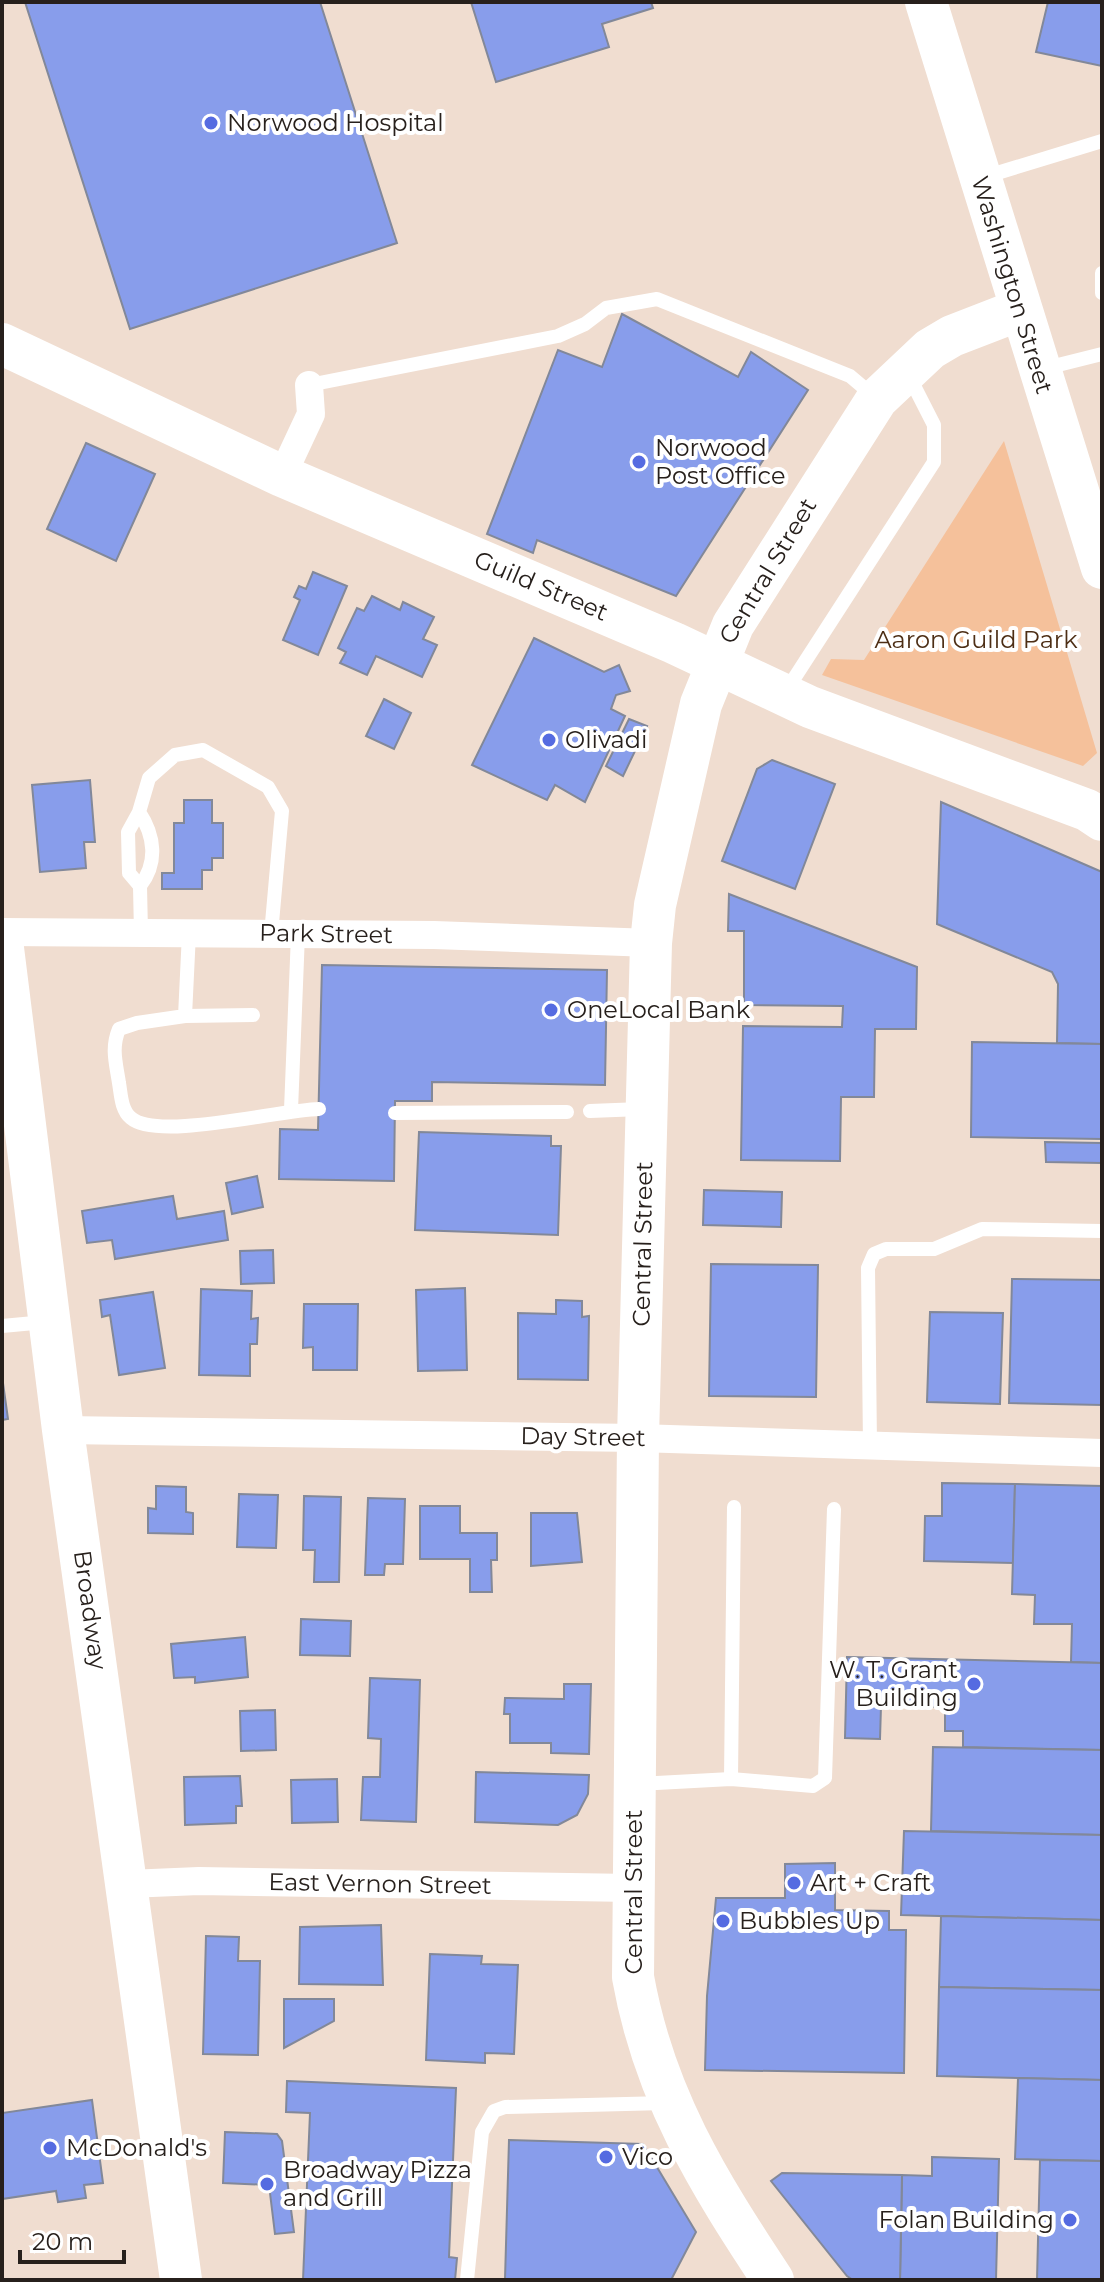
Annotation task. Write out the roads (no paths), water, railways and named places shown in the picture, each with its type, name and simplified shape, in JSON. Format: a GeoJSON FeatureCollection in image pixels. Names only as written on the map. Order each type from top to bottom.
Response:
{"type":"FeatureCollection","features":[{"type":"Feature","properties":{"kind":"street","name":"Washington Street"},"geometry":{"type":"LineString","coordinates":[[926,2],[1019,310],[1102,568]]}},
{"type":"Feature","properties":{"kind":"street","name":"Central Street"},"geometry":{"type":"LineString","coordinates":[[773,2280],[686,2140],[669,2103],[641,2023],[633,1977],[638,1438],[651,943],[667,850],[701,704],[715,662],[733,625],[877,399],[906,369],[952,336],[1019,310]]}},
{"type":"Feature","properties":{"kind":"street","name":"Guild Street"},"geometry":{"type":"LineString","coordinates":[[2,344],[282,476],[715,662],[784,695],[1097,812]]}},
{"type":"Feature","properties":{"kind":"street"},"geometry":{"type":"LineString","coordinates":[[282,476],[311,414],[309,385]]}},
{"type":"Feature","properties":{"kind":"street","name":"Park Street"},"geometry":{"type":"LineString","coordinates":[[2,932],[285,934],[651,943]]}},
{"type":"Feature","properties":{"kind":"street","name":"Broadway"},"geometry":{"type":"LineString","coordinates":[[2,940],[5,996],[181,2280]]}},
{"type":"Feature","properties":{"kind":"street","name":"Day Street"},"geometry":{"type":"LineString","coordinates":[[63,1430],[638,1438],[1102,1453]]}},
{"type":"Feature","properties":{"kind":"street","name":"East Vernon Street"},"geometry":{"type":"LineString","coordinates":[[128,1884],[199,1881],[632,1888]]}},
{"type":"Feature","properties":{"kind":"lane"},"geometry":{"type":"LineString","coordinates":[[979,179],[1102,141]]}},
{"type":"Feature","properties":{"kind":"lane"},"geometry":{"type":"LineString","coordinates":[[1102,273],[1102,293]]}},
{"type":"Feature","properties":{"kind":"lane"},"geometry":{"type":"LineString","coordinates":[[309,385],[558,336],[585,324],[606,308],[657,299],[850,376],[877,399]]}},
{"type":"Feature","properties":{"kind":"lane"},"geometry":{"type":"LineString","coordinates":[[1038,370],[1102,354]]}},
{"type":"Feature","properties":{"kind":"lane"},"geometry":{"type":"LineString","coordinates":[[784,695],[934,462],[934,425],[906,369]]}},
{"type":"Feature","properties":{"kind":"lane"},"geometry":{"type":"LineString","coordinates":[[141,933],[140,886],[129,873],[128,832],[139,812],[149,778],[175,755],[203,750],[268,787],[282,811],[291,1110]]}},
{"type":"Feature","properties":{"kind":"lane"},"geometry":{"type":"LineString","coordinates":[[139,812],[151,830],[152,871],[140,886]]}},
{"type":"Feature","properties":{"kind":"lane"},"geometry":{"type":"LineString","coordinates":[[185,1016],[189,933]]}},
{"type":"Feature","properties":{"kind":"lane"},"geometry":{"type":"LineString","coordinates":[[253,1015],[185,1016],[137,1023],[119,1029],[113,1045],[122,1104],[130,1118],[150,1126],[176,1128],[291,1110],[319,1109]]}},
{"type":"Feature","properties":{"kind":"lane"},"geometry":{"type":"LineString","coordinates":[[590,1111],[647,1109]]}},
{"type":"Feature","properties":{"kind":"lane"},"geometry":{"type":"LineString","coordinates":[[395,1113],[567,1112]]}},
{"type":"Feature","properties":{"kind":"lane"},"geometry":{"type":"LineString","coordinates":[[870,1445],[868,1268],[874,1254],[886,1249],[934,1249],[982,1229],[1102,1231]]}},
{"type":"Feature","properties":{"kind":"lane"},"geometry":{"type":"LineString","coordinates":[[2,1326],[50,1322]]}},
{"type":"Feature","properties":{"kind":"lane"},"geometry":{"type":"LineString","coordinates":[[731,1779],[734,1507]]}},
{"type":"Feature","properties":{"kind":"lane"},"geometry":{"type":"LineString","coordinates":[[634,1784],[731,1779],[813,1786],[825,1778],[834,1509]]}},
{"type":"Feature","properties":{"kind":"lane"},"geometry":{"type":"LineString","coordinates":[[467,2280],[482,2132],[494,2111],[505,2107],[669,2103]]}},
{"type":"Feature","properties":{"kind":"place","name":"Norwood Hospital"},"geometry":{"type":"Point","coordinates":[211,123]}},
{"type":"Feature","properties":{"kind":"place","name":"Norwood Post Office"},"geometry":{"type":"Point","coordinates":[639,462]}},
{"type":"Feature","properties":{"kind":"place","name":"Olivadi"},"geometry":{"type":"Point","coordinates":[549,740]}},
{"type":"Feature","properties":{"kind":"place","name":"OneLocal Bank"},"geometry":{"type":"Point","coordinates":[551,1010]}},
{"type":"Feature","properties":{"kind":"place","name":"W. T. Grant Building"},"geometry":{"type":"Point","coordinates":[974,1684]}},
{"type":"Feature","properties":{"kind":"place","name":"Art + Craft"},"geometry":{"type":"Point","coordinates":[794,1883]}},
{"type":"Feature","properties":{"kind":"place","name":"Bubbles Up"},"geometry":{"type":"Point","coordinates":[723,1921]}},
{"type":"Feature","properties":{"kind":"place","name":"McDonald's"},"geometry":{"type":"Point","coordinates":[50,2148]}},
{"type":"Feature","properties":{"kind":"place","name":"Vico"},"geometry":{"type":"Point","coordinates":[606,2157]}},
{"type":"Feature","properties":{"kind":"place","name":"Broadway Pizza and Grill"},"geometry":{"type":"Point","coordinates":[267,2184]}},
{"type":"Feature","properties":{"kind":"place","name":"Folan Building"},"geometry":{"type":"Point","coordinates":[1070,2220]}},
{"type":"Feature","properties":{"kind":"park label","name":"Aaron Guild Park"},"geometry":{"type":"Point","coordinates":[976,640]}}]}
